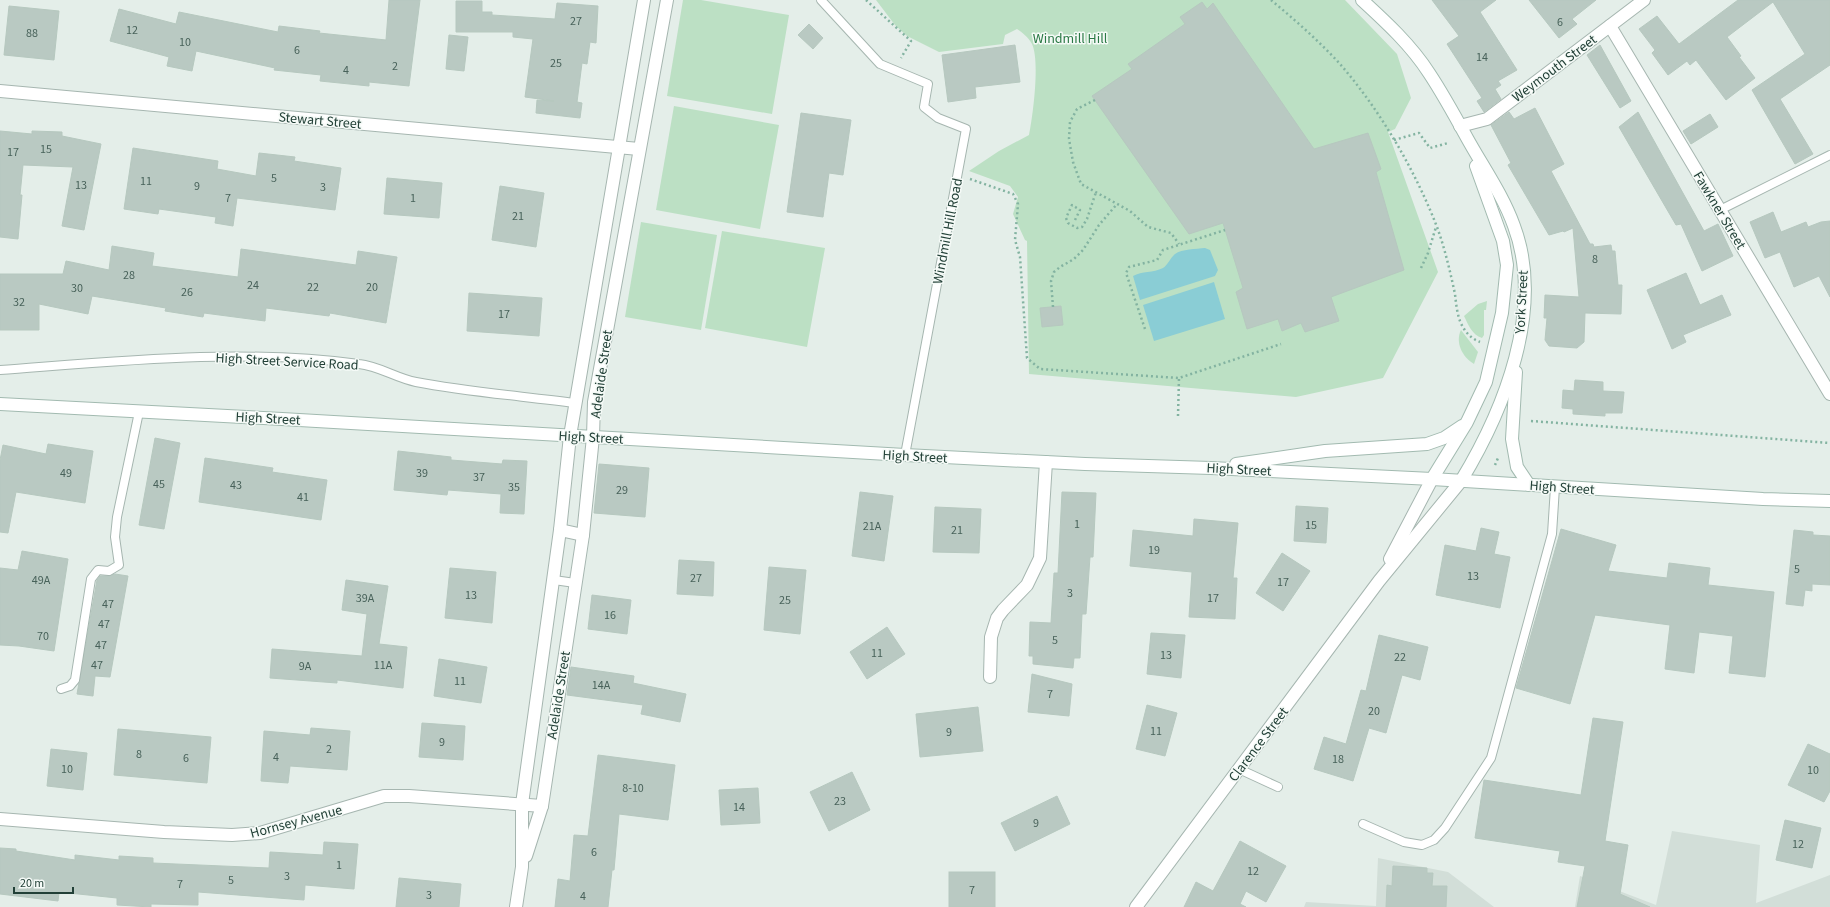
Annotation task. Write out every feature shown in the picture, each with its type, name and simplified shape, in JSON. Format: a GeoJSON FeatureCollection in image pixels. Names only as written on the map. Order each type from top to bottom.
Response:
{"type":"FeatureCollection","features":[{"type":"Feature","properties":{"kind":"street","name":"Adelaide Street"},"geometry":{"type":"LineString","coordinates":[[516,907],[522,867],[522,804],[554,580],[570,436],[644,0]]}},
{"type":"Feature","properties":{"kind":"street","name":"Adelaide Street"},"geometry":{"type":"LineString","coordinates":[[522,867],[542,806],[583,534],[593,437],[594,402],[667,0]]}},
{"type":"Feature","properties":{"kind":"street","name":"York Street"},"geometry":{"type":"LineString","coordinates":[[1362,0],[1412,50],[1429,73],[1502,201],[1514,226],[1521,251],[1524,272],[1524,297],[1518,342],[1499,408],[1479,450],[1461,481]]}},
{"type":"Feature","properties":{"kind":"street","name":"Weymouth Street"},"geometry":{"type":"LineString","coordinates":[[1460,126],[1487,119],[1644,0]]}},
{"type":"Feature","properties":{"kind":"street","name":"Fawkner Street"},"geometry":{"type":"LineString","coordinates":[[1610,26],[1830,394]]}},
{"type":"Feature","properties":{"kind":"street"},"geometry":{"type":"LineString","coordinates":[[636,49],[657,52]]}},
{"type":"Feature","properties":{"kind":"street","name":"Stewart Street"},"geometry":{"type":"LineString","coordinates":[[0,90],[639,149]]}},
{"type":"Feature","properties":{"kind":"street","name":"York Street"},"geometry":{"type":"LineString","coordinates":[[1432,479],[1467,422],[1486,382],[1502,313],[1507,265],[1503,241],[1460,126]]}},
{"type":"Feature","properties":{"kind":"street"},"geometry":{"type":"LineString","coordinates":[[592,306],[611,308]]}},
{"type":"Feature","properties":{"kind":"street"},"geometry":{"type":"LineString","coordinates":[[1518,342],[1512,439],[1517,467],[1530,485]]}},
{"type":"Feature","properties":{"kind":"street","name":"High Street Service Road"},"geometry":{"type":"LineString","coordinates":[[575,403],[594,402]]}},
{"type":"Feature","properties":{"kind":"street","name":"High Street"},"geometry":{"type":"LineString","coordinates":[[0,404],[904,455],[1211,468],[1432,479],[1763,499],[1830,501]]}},
{"type":"Feature","properties":{"kind":"street"},"geometry":{"type":"LineString","coordinates":[[1211,468],[1325,451],[1426,444],[1444,438],[1467,422]]}},
{"type":"Feature","properties":{"kind":"street"},"geometry":{"type":"LineString","coordinates":[[990,677],[991,637],[998,618],[1002,610],[1027,585],[1040,558],[1046,462]]}},
{"type":"Feature","properties":{"kind":"street","name":"Clarence Street"},"geometry":{"type":"LineString","coordinates":[[1379,581],[1432,479]]}},
{"type":"Feature","properties":{"kind":"street","name":"Clarence Street"},"geometry":{"type":"LineString","coordinates":[[1136,907],[1379,581],[1461,481]]}},
{"type":"Feature","properties":{"kind":"street"},"geometry":{"type":"LineString","coordinates":[[560,530],[583,534]]}},
{"type":"Feature","properties":{"kind":"street"},"geometry":{"type":"LineString","coordinates":[[548,619],[569,622]]}},
{"type":"Feature","properties":{"kind":"street"},"geometry":{"type":"LineString","coordinates":[[538,687],[559,690]]}},
{"type":"Feature","properties":{"kind":"street"},"geometry":{"type":"LineString","coordinates":[[530,744],[550,748]]}},
{"type":"Feature","properties":{"kind":"street","name":"Hornsey Avenue"},"geometry":{"type":"LineString","coordinates":[[0,819],[164,832],[246,835],[260,834],[384,796],[409,796],[542,806]]}},
{"type":"Feature","properties":{"kind":"lane","name":"Windmill Hill Road"},"geometry":{"type":"LineString","coordinates":[[821,0],[880,64],[928,84],[924,107],[938,118],[966,129],[904,455]]}},
{"type":"Feature","properties":{"kind":"lane"},"geometry":{"type":"LineString","coordinates":[[1720,210],[1830,155]]}},
{"type":"Feature","properties":{"kind":"lane","name":"High Street Service Road"},"geometry":{"type":"LineString","coordinates":[[0,370],[186,357],[283,358],[360,364],[414,381],[437,386],[575,403]]}},
{"type":"Feature","properties":{"kind":"lane"},"geometry":{"type":"LineString","coordinates":[[61,689],[72,685],[75,680],[91,579],[98,570],[109,571],[119,565],[115,537],[117,517],[139,412]]}},
{"type":"Feature","properties":{"kind":"lane"},"geometry":{"type":"LineString","coordinates":[[1364,824],[1404,842],[1422,845],[1434,840],[1445,828],[1491,758],[1552,534],[1555,487]]}},
{"type":"Feature","properties":{"kind":"lane"},"geometry":{"type":"LineString","coordinates":[[554,580],[575,583]]}},
{"type":"Feature","properties":{"kind":"lane"},"geometry":{"type":"LineString","coordinates":[[1239,769],[1278,787]]}},
{"type":"Feature","properties":{"kind":"path"},"geometry":{"type":"LineString","coordinates":[[866,0],[911,41],[894,70]]}},
{"type":"Feature","properties":{"kind":"path"},"geometry":{"type":"LineString","coordinates":[[1271,0],[1298,23],[1340,64],[1370,103],[1394,140],[1419,185],[1437,227],[1446,254],[1460,320],[1472,338]]}},
{"type":"Feature","properties":{"kind":"path"},"geometry":{"type":"LineString","coordinates":[[1095,100],[1077,109],[1070,122],[1069,140],[1073,162],[1081,184],[1130,211],[1148,227],[1171,233],[1179,244]]}},
{"type":"Feature","properties":{"kind":"path"},"geometry":{"type":"LineString","coordinates":[[1394,140],[1418,133],[1430,148],[1448,143]]}},
{"type":"Feature","properties":{"kind":"path"},"geometry":{"type":"LineString","coordinates":[[957,178],[971,179],[1013,194],[1018,204],[1014,240],[1020,257],[1027,358],[1040,369],[1179,378],[1281,344]]}},
{"type":"Feature","properties":{"kind":"path"},"geometry":{"type":"LineString","coordinates":[[1075,220],[1080,210],[1072,205],[1066,218],[1068,223],[1077,228],[1082,227],[1087,220],[1096,192]]}},
{"type":"Feature","properties":{"kind":"path"},"geometry":{"type":"LineString","coordinates":[[1053,306],[1051,281],[1054,272],[1074,259],[1083,250],[1099,225],[1116,204]]}},
{"type":"Feature","properties":{"kind":"path"},"geometry":{"type":"LineString","coordinates":[[1421,268],[1437,227]]}},
{"type":"Feature","properties":{"kind":"path"},"geometry":{"type":"LineString","coordinates":[[1145,329],[1126,272],[1129,267],[1157,260],[1163,250],[1225,230]]}},
{"type":"Feature","properties":{"kind":"path"},"geometry":{"type":"LineString","coordinates":[[1178,416],[1179,378]]}},
{"type":"Feature","properties":{"kind":"path"},"geometry":{"type":"LineString","coordinates":[[1531,421],[1830,443]]}},
{"type":"Feature","properties":{"kind":"path"},"geometry":{"type":"LineString","coordinates":[[1495,465],[1498,458]]}},
{"type":"Feature","properties":{"kind":"shaded area"},"geometry":{"type":"Polygon","coordinates":[[[1672,831],[1760,845],[1756,903],[1830,875],[1830,907],[1575,907],[1580,876],[1656,905],[1672,831]]]}},
{"type":"Feature","properties":{"kind":"shaded area"},"geometry":{"type":"Polygon","coordinates":[[[1378,858],[1448,872],[1494,907],[1304,907],[1306,902],[1376,906],[1378,858]]]}},
{"type":"Feature","properties":{"kind":"green space"},"geometry":{"type":"Polygon","coordinates":[[[683,0],[701,0],[789,15],[772,114],[667,96],[683,0]]]}},
{"type":"Feature","properties":{"kind":"green space","name":"Windmill Hill"},"geometry":{"type":"Polygon","coordinates":[[[876,0],[1345,0],[1397,54],[1411,98],[1395,129],[1388,132],[1438,272],[1383,378],[1296,397],[1029,374],[1027,241],[1025,240],[1013,214],[1018,197],[1010,186],[969,171],[999,151],[1029,135],[1036,75],[1032,44],[1025,35],[1017,29],[1005,35],[1003,44],[939,52],[907,36],[895,25],[876,0]]]}},
{"type":"Feature","properties":{"kind":"green space"},"geometry":{"type":"Polygon","coordinates":[[[674,106],[779,125],[760,229],[656,210],[674,106]]]}},
{"type":"Feature","properties":{"kind":"green space"},"geometry":{"type":"Polygon","coordinates":[[[641,222],[717,235],[701,330],[625,317],[641,222]]]}},
{"type":"Feature","properties":{"kind":"green space"},"geometry":{"type":"Polygon","coordinates":[[[722,231],[825,248],[807,347],[705,328],[722,231]]]}},
{"type":"Feature","properties":{"kind":"green space"},"geometry":{"type":"Polygon","coordinates":[[[1487,301],[1486,310],[1484,310],[1484,335],[1482,338],[1473,332],[1464,316],[1478,304],[1487,301]]]}},
{"type":"Feature","properties":{"kind":"green space"},"geometry":{"type":"Polygon","coordinates":[[[1461,330],[1478,352],[1474,364],[1463,353],[1459,344],[1459,335],[1461,330]]]}},
{"type":"Feature","properties":{"kind":"water"},"geometry":{"type":"Polygon","coordinates":[[[1205,248],[1210,250],[1218,270],[1215,276],[1140,300],[1133,276],[1163,268],[1178,252],[1205,248]]]}},
{"type":"Feature","properties":{"kind":"water"},"geometry":{"type":"Polygon","coordinates":[[[1214,282],[1225,319],[1154,341],[1143,305],[1214,282]]]}},
{"type":"Feature","properties":{"kind":"building"},"geometry":{"type":"Polygon","coordinates":[[[389,0],[420,0],[409,86],[369,82],[369,86],[320,81],[321,75],[274,70],[275,68],[196,51],[192,71],[167,66],[169,57],[110,41],[119,9],[176,24],[179,12],[278,32],[279,26],[320,31],[319,33],[386,40],[389,0]]]}},
{"type":"Feature","properties":{"kind":"building"},"geometry":{"type":"Polygon","coordinates":[[[1432,0],[1496,0],[1480,12],[1517,70],[1498,81],[1501,85],[1495,89],[1501,99],[1484,112],[1477,101],[1482,98],[1447,44],[1459,36],[1432,0]]]}},
{"type":"Feature","properties":{"kind":"building"},"geometry":{"type":"Polygon","coordinates":[[[1529,0],[1596,0],[1572,19],[1577,24],[1559,38],[1529,0]]]}},
{"type":"Feature","properties":{"kind":"building"},"geometry":{"type":"Polygon","coordinates":[[[1738,0],[1830,0],[1830,65],[1780,99],[1813,154],[1795,164],[1752,90],[1805,54],[1773,2],[1727,37],[1741,56],[1739,57],[1755,78],[1726,100],[1696,60],[1690,65],[1687,61],[1668,75],[1652,53],[1655,50],[1639,29],[1657,16],[1679,44],[1738,0]]]}},
{"type":"Feature","properties":{"kind":"building"},"geometry":{"type":"Polygon","coordinates":[[[456,1],[482,1],[482,12],[492,12],[492,15],[555,19],[557,3],[598,6],[596,43],[590,42],[587,64],[582,63],[577,102],[582,103],[580,118],[536,113],[537,100],[554,101],[525,97],[533,39],[513,37],[513,32],[456,32],[456,1]]]}},
{"type":"Feature","properties":{"kind":"building"},"geometry":{"type":"Polygon","coordinates":[[[1202,2],[1207,9],[1213,3],[1314,149],[1368,133],[1381,169],[1376,172],[1404,270],[1331,297],[1339,321],[1305,332],[1301,323],[1282,331],[1278,319],[1247,329],[1236,292],[1243,288],[1223,223],[1189,234],[1092,96],[1132,69],[1128,64],[1185,24],[1180,17],[1202,2]]]}},
{"type":"Feature","properties":{"kind":"building"},"geometry":{"type":"Polygon","coordinates":[[[9,6],[59,11],[54,60],[4,55],[9,6]]]}},
{"type":"Feature","properties":{"kind":"building"},"geometry":{"type":"Polygon","coordinates":[[[809,24],[823,38],[813,49],[798,35],[809,24]]]}},
{"type":"Feature","properties":{"kind":"building"},"geometry":{"type":"Polygon","coordinates":[[[449,35],[468,37],[464,71],[446,69],[449,35]]]}},
{"type":"Feature","properties":{"kind":"building"},"geometry":{"type":"Polygon","coordinates":[[[1015,45],[1020,82],[975,87],[976,98],[948,102],[942,55],[1015,45]]]}},
{"type":"Feature","properties":{"kind":"building"},"geometry":{"type":"Polygon","coordinates":[[[1600,45],[1631,101],[1620,108],[1587,55],[1600,45]]]}},
{"type":"Feature","properties":{"kind":"building"},"geometry":{"type":"Polygon","coordinates":[[[1535,108],[1564,164],[1551,171],[1590,244],[1593,244],[1594,247],[1611,245],[1612,251],[1615,251],[1618,285],[1622,285],[1621,314],[1585,313],[1584,342],[1577,348],[1549,346],[1545,340],[1547,318],[1544,318],[1545,295],[1579,297],[1573,228],[1564,232],[1549,235],[1508,165],[1511,163],[1491,125],[1509,112],[1514,119],[1535,108]]]}},
{"type":"Feature","properties":{"kind":"building"},"geometry":{"type":"Polygon","coordinates":[[[1638,112],[1704,231],[1718,224],[1733,256],[1702,271],[1681,224],[1676,225],[1619,127],[1638,112]]]}},
{"type":"Feature","properties":{"kind":"building"},"geometry":{"type":"Polygon","coordinates":[[[801,113],[851,120],[843,175],[829,173],[823,217],[787,212],[801,113]]]}},
{"type":"Feature","properties":{"kind":"building"},"geometry":{"type":"Polygon","coordinates":[[[1710,114],[1718,127],[1691,144],[1683,131],[1710,114]]]}},
{"type":"Feature","properties":{"kind":"building"},"geometry":{"type":"Polygon","coordinates":[[[0,131],[32,134],[32,131],[62,132],[62,136],[101,144],[84,230],[62,226],[73,167],[23,165],[18,239],[0,237],[0,131]]]}},
{"type":"Feature","properties":{"kind":"building"},"geometry":{"type":"Polygon","coordinates":[[[133,148],[218,161],[217,169],[256,176],[259,153],[295,157],[294,161],[341,168],[335,210],[237,198],[233,226],[215,223],[216,217],[159,209],[158,214],[124,209],[133,148]]]}},
{"type":"Feature","properties":{"kind":"building"},"geometry":{"type":"Polygon","coordinates":[[[387,178],[442,183],[439,218],[384,214],[387,178]]]}},
{"type":"Feature","properties":{"kind":"building"},"geometry":{"type":"Polygon","coordinates":[[[500,186],[544,193],[536,247],[492,240],[500,186]]]}},
{"type":"Feature","properties":{"kind":"building"},"geometry":{"type":"Polygon","coordinates":[[[1773,212],[1781,232],[1806,222],[1808,227],[1821,222],[1830,221],[1830,297],[1819,276],[1794,287],[1780,252],[1765,258],[1750,222],[1773,212]]]}},
{"type":"Feature","properties":{"kind":"building"},"geometry":{"type":"Polygon","coordinates":[[[112,246],[154,253],[152,266],[238,277],[241,249],[356,265],[358,251],[397,257],[386,323],[330,313],[329,316],[266,308],[265,321],[204,313],[203,317],[165,311],[166,308],[92,296],[88,314],[39,304],[39,330],[0,330],[0,274],[63,274],[66,261],[109,270],[112,246]]]}},
{"type":"Feature","properties":{"kind":"building"},"geometry":{"type":"Polygon","coordinates":[[[1686,273],[1700,305],[1722,295],[1731,315],[1683,335],[1686,342],[1672,349],[1647,290],[1686,273]]]}},
{"type":"Feature","properties":{"kind":"building"},"geometry":{"type":"Polygon","coordinates":[[[469,293],[542,298],[539,336],[467,331],[469,293]]]}},
{"type":"Feature","properties":{"kind":"building"},"geometry":{"type":"Polygon","coordinates":[[[1061,306],[1063,325],[1042,327],[1040,308],[1061,306]]]}},
{"type":"Feature","properties":{"kind":"building"},"geometry":{"type":"Polygon","coordinates":[[[1575,380],[1603,382],[1603,391],[1624,392],[1622,413],[1605,413],[1605,416],[1573,414],[1573,409],[1562,408],[1563,390],[1574,391],[1575,380]]]}},
{"type":"Feature","properties":{"kind":"building"},"geometry":{"type":"Polygon","coordinates":[[[155,438],[180,443],[164,529],[139,525],[155,438]]]}},
{"type":"Feature","properties":{"kind":"building"},"geometry":{"type":"Polygon","coordinates":[[[48,444],[93,451],[85,503],[16,492],[8,533],[0,532],[0,460],[3,445],[46,454],[48,444]]]}},
{"type":"Feature","properties":{"kind":"building"},"geometry":{"type":"Polygon","coordinates":[[[398,451],[451,457],[451,460],[502,464],[503,460],[527,461],[524,514],[500,513],[501,494],[448,490],[447,495],[394,490],[398,451]]]}},
{"type":"Feature","properties":{"kind":"building"},"geometry":{"type":"Polygon","coordinates":[[[205,458],[273,468],[272,472],[327,480],[321,520],[199,502],[205,458]]]}},
{"type":"Feature","properties":{"kind":"building"},"geometry":{"type":"Polygon","coordinates":[[[599,464],[649,468],[645,517],[594,513],[599,464]]]}},
{"type":"Feature","properties":{"kind":"building"},"geometry":{"type":"Polygon","coordinates":[[[860,492],[893,496],[884,561],[852,556],[860,492]]]}},
{"type":"Feature","properties":{"kind":"building"},"geometry":{"type":"Polygon","coordinates":[[[1062,492],[1096,493],[1093,557],[1090,557],[1086,614],[1082,614],[1080,658],[1074,658],[1073,668],[1033,664],[1033,656],[1029,656],[1030,622],[1051,623],[1054,573],[1058,573],[1062,492]]]}},
{"type":"Feature","properties":{"kind":"building"},"geometry":{"type":"Polygon","coordinates":[[[1296,506],[1328,508],[1326,543],[1294,541],[1296,506]]]}},
{"type":"Feature","properties":{"kind":"building"},"geometry":{"type":"Polygon","coordinates":[[[935,507],[981,509],[979,553],[933,552],[935,507]]]}},
{"type":"Feature","properties":{"kind":"building"},"geometry":{"type":"Polygon","coordinates":[[[1194,519],[1238,523],[1233,578],[1237,578],[1235,619],[1189,617],[1192,572],[1130,566],[1133,530],[1193,536],[1194,519]]]}},
{"type":"Feature","properties":{"kind":"building"},"geometry":{"type":"Polygon","coordinates":[[[1481,528],[1499,532],[1494,554],[1510,557],[1500,608],[1436,595],[1445,545],[1476,551],[1481,528]]]}},
{"type":"Feature","properties":{"kind":"building"},"geometry":{"type":"Polygon","coordinates":[[[1561,529],[1616,545],[1608,571],[1667,578],[1669,563],[1710,568],[1708,585],[1774,592],[1765,677],[1729,673],[1733,636],[1699,632],[1694,673],[1665,669],[1670,625],[1595,615],[1570,704],[1516,688],[1561,529]]]}},
{"type":"Feature","properties":{"kind":"building"},"geometry":{"type":"Polygon","coordinates":[[[1794,530],[1813,532],[1813,535],[1830,536],[1830,585],[1812,584],[1812,591],[1805,590],[1803,606],[1786,604],[1794,530]]]}},
{"type":"Feature","properties":{"kind":"building"},"geometry":{"type":"Polygon","coordinates":[[[22,551],[68,559],[54,651],[0,645],[0,568],[18,570],[22,551]]]}},
{"type":"Feature","properties":{"kind":"building"},"geometry":{"type":"Polygon","coordinates":[[[1282,553],[1310,571],[1283,611],[1256,593],[1282,553]]]}},
{"type":"Feature","properties":{"kind":"building"},"geometry":{"type":"Polygon","coordinates":[[[679,560],[714,562],[713,596],[677,594],[679,560]]]}},
{"type":"Feature","properties":{"kind":"building"},"geometry":{"type":"Polygon","coordinates":[[[769,567],[806,570],[800,634],[764,630],[769,567]]]}},
{"type":"Feature","properties":{"kind":"building"},"geometry":{"type":"Polygon","coordinates":[[[450,568],[496,572],[492,623],[445,618],[450,568]]]}},
{"type":"Feature","properties":{"kind":"building"},"geometry":{"type":"Polygon","coordinates":[[[115,574],[128,576],[110,677],[95,676],[93,696],[77,694],[97,580],[100,576],[115,574]]]}},
{"type":"Feature","properties":{"kind":"building"},"geometry":{"type":"Polygon","coordinates":[[[346,580],[388,586],[379,644],[407,647],[403,688],[337,680],[337,683],[270,678],[272,649],[362,656],[367,614],[342,610],[346,580]]]}},
{"type":"Feature","properties":{"kind":"building"},"geometry":{"type":"Polygon","coordinates":[[[592,595],[631,600],[627,634],[588,629],[592,595]]]}},
{"type":"Feature","properties":{"kind":"building"},"geometry":{"type":"Polygon","coordinates":[[[887,627],[905,654],[867,679],[850,652],[887,627]]]}},
{"type":"Feature","properties":{"kind":"building"},"geometry":{"type":"Polygon","coordinates":[[[1151,633],[1185,635],[1181,678],[1147,674],[1151,633]]]}},
{"type":"Feature","properties":{"kind":"building"},"geometry":{"type":"Polygon","coordinates":[[[1379,635],[1428,647],[1420,680],[1402,675],[1386,733],[1369,728],[1353,781],[1314,769],[1324,737],[1346,744],[1361,690],[1366,691],[1379,635]]]}},
{"type":"Feature","properties":{"kind":"building"},"geometry":{"type":"Polygon","coordinates":[[[439,659],[487,667],[481,703],[434,696],[439,659]]]}},
{"type":"Feature","properties":{"kind":"building"},"geometry":{"type":"Polygon","coordinates":[[[571,667],[634,676],[633,683],[686,694],[680,722],[641,714],[643,705],[567,695],[571,667]]]}},
{"type":"Feature","properties":{"kind":"building"},"geometry":{"type":"Polygon","coordinates":[[[1032,674],[1072,684],[1069,716],[1028,712],[1032,674]]]}},
{"type":"Feature","properties":{"kind":"building"},"geometry":{"type":"Polygon","coordinates":[[[1147,705],[1177,713],[1165,756],[1136,749],[1147,705]]]}},
{"type":"Feature","properties":{"kind":"building"},"geometry":{"type":"Polygon","coordinates":[[[978,707],[983,751],[920,757],[916,714],[978,707]]]}},
{"type":"Feature","properties":{"kind":"building"},"geometry":{"type":"Polygon","coordinates":[[[1593,718],[1623,722],[1605,841],[1628,845],[1620,894],[1650,907],[1577,907],[1585,866],[1558,862],[1560,851],[1475,838],[1484,780],[1581,795],[1593,718]]]}},
{"type":"Feature","properties":{"kind":"building"},"geometry":{"type":"Polygon","coordinates":[[[422,723],[465,726],[463,760],[419,757],[422,723]]]}},
{"type":"Feature","properties":{"kind":"building"},"geometry":{"type":"Polygon","coordinates":[[[311,728],[350,731],[347,770],[290,766],[288,783],[261,781],[264,731],[310,735],[311,728]]]}},
{"type":"Feature","properties":{"kind":"building"},"geometry":{"type":"Polygon","coordinates":[[[118,729],[211,737],[207,783],[114,775],[118,729]]]}},
{"type":"Feature","properties":{"kind":"building"},"geometry":{"type":"Polygon","coordinates":[[[1808,744],[1830,754],[1830,791],[1824,802],[1788,785],[1808,744]]]}},
{"type":"Feature","properties":{"kind":"building"},"geometry":{"type":"Polygon","coordinates":[[[51,749],[87,753],[83,790],[47,786],[51,749]]]}},
{"type":"Feature","properties":{"kind":"building"},"geometry":{"type":"Polygon","coordinates":[[[598,755],[675,765],[668,820],[619,814],[614,870],[612,870],[608,907],[555,907],[558,879],[570,881],[574,835],[588,836],[598,755]]]}},
{"type":"Feature","properties":{"kind":"building"},"geometry":{"type":"Polygon","coordinates":[[[852,772],[870,810],[829,831],[810,792],[852,772]]]}},
{"type":"Feature","properties":{"kind":"building"},"geometry":{"type":"Polygon","coordinates":[[[758,788],[760,823],[721,825],[719,790],[758,788]]]}},
{"type":"Feature","properties":{"kind":"building"},"geometry":{"type":"Polygon","coordinates":[[[1057,796],[1070,824],[1015,851],[1001,823],[1057,796]]]}},
{"type":"Feature","properties":{"kind":"building"},"geometry":{"type":"Polygon","coordinates":[[[1785,820],[1821,828],[1812,868],[1776,860],[1785,820]]]}},
{"type":"Feature","properties":{"kind":"building"},"geometry":{"type":"Polygon","coordinates":[[[1240,841],[1286,866],[1266,902],[1246,891],[1240,904],[1246,907],[1184,907],[1196,882],[1213,891],[1240,841]]]}},
{"type":"Feature","properties":{"kind":"building"},"geometry":{"type":"Polygon","coordinates":[[[324,842],[358,844],[354,889],[305,885],[304,900],[198,892],[198,905],[151,904],[151,907],[117,905],[117,898],[59,892],[58,901],[0,894],[0,848],[16,849],[16,851],[75,860],[75,855],[119,860],[119,856],[153,858],[153,863],[269,868],[270,852],[323,855],[324,842]]]}},
{"type":"Feature","properties":{"kind":"building"},"geometry":{"type":"Polygon","coordinates":[[[1393,866],[1427,868],[1427,873],[1433,873],[1432,886],[1447,886],[1446,907],[1386,907],[1387,885],[1392,886],[1393,866]]]}},
{"type":"Feature","properties":{"kind":"building"},"geometry":{"type":"Polygon","coordinates":[[[949,872],[995,872],[995,907],[949,907],[949,872]]]}},
{"type":"Feature","properties":{"kind":"building"},"geometry":{"type":"Polygon","coordinates":[[[399,878],[461,884],[459,907],[396,907],[399,878]]]}}]}
